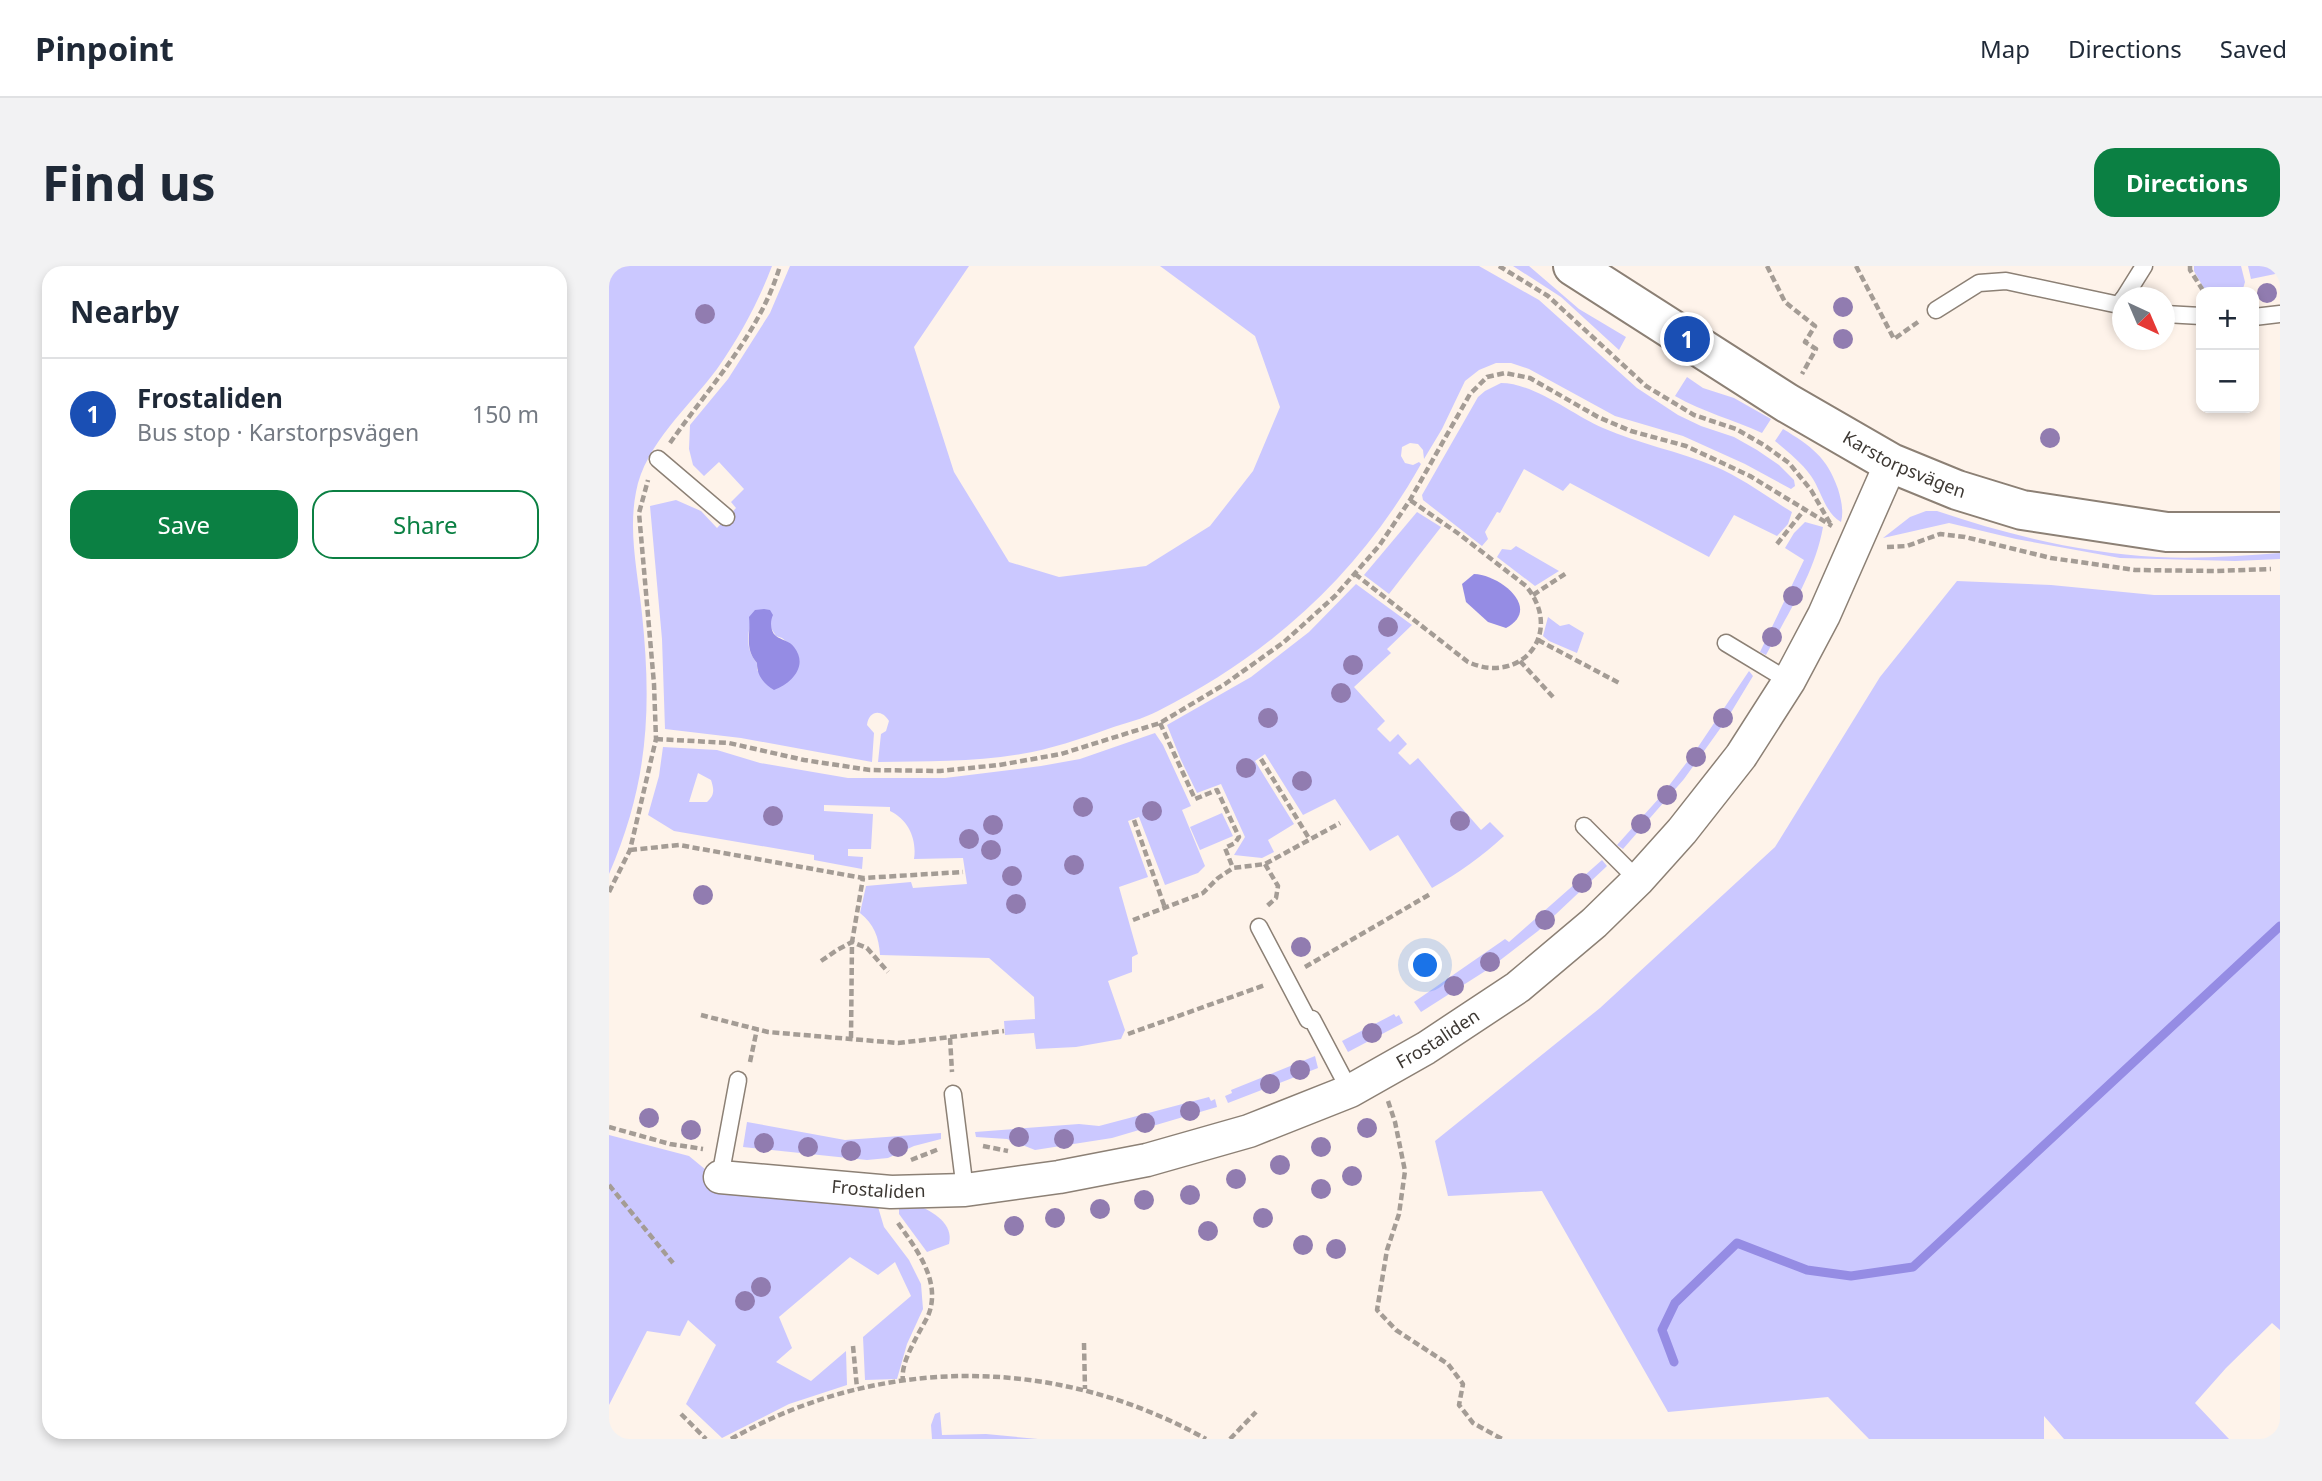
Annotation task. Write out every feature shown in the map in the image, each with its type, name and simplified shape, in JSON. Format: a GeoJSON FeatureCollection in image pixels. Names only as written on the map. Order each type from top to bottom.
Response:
{"type":"FeatureCollection","features":[{"type":"Feature","properties":{"kind":"main road","name":"Karstorpsvägen"},"geometry":{"type":"LineString","coordinates":[[1573,266],[1787,403],[1891,463],[1957,490],[2022,510],[2167,532],[2280,531]]}},
{"type":"Feature","properties":{"kind":"street","name":"Frostaliden"},"geometry":{"type":"LineString","coordinates":[[722,1165],[891,1192],[965,1190],[1059,1177],[1147,1160],[1249,1131],[1350,1091],[1426,1048],[1518,988],[1594,923],[1682,831],[1741,755],[1789,681],[1824,615],[1891,463]]}},
{"type":"Feature","properties":{"kind":"lane"},"geometry":{"type":"LineString","coordinates":[[2131,287],[2144,266]]}},
{"type":"Feature","properties":{"kind":"lane"},"geometry":{"type":"LineString","coordinates":[[1936,310],[1979,284],[2006,281],[2112,300]]}},
{"type":"Feature","properties":{"kind":"lane"},"geometry":{"type":"LineString","coordinates":[[2259,316],[2280,314]]}},
{"type":"Feature","properties":{"kind":"lane"},"geometry":{"type":"LineString","coordinates":[[2175,315],[2196,316]]}},
{"type":"Feature","properties":{"kind":"lane"},"geometry":{"type":"LineString","coordinates":[[658,459],[726,517]]}},
{"type":"Feature","properties":{"kind":"lane"},"geometry":{"type":"LineString","coordinates":[[1726,643],[1789,681]]}},
{"type":"Feature","properties":{"kind":"lane"},"geometry":{"type":"LineString","coordinates":[[1584,826],[1638,880]]}},
{"type":"Feature","properties":{"kind":"lane"},"geometry":{"type":"LineString","coordinates":[[1259,927],[1350,1091]]}},
{"type":"Feature","properties":{"kind":"lane"},"geometry":{"type":"LineString","coordinates":[[722,1165],[743,1075]]}},
{"type":"Feature","properties":{"kind":"lane"},"geometry":{"type":"LineString","coordinates":[[953,1094],[965,1190]]}},
{"type":"Feature","properties":{"kind":"path"},"geometry":{"type":"LineString","coordinates":[[609,892],[630,850],[656,739],[653,671],[639,513],[645,485],[658,459],[750,331],[780,266]]}},
{"type":"Feature","properties":{"kind":"path"},"geometry":{"type":"LineString","coordinates":[[1499,266],[1548,296],[1646,386],[1694,415],[1736,429],[1790,463],[1811,490],[1832,525],[1829,538]]}},
{"type":"Feature","properties":{"kind":"path"},"geometry":{"type":"LineString","coordinates":[[1767,266],[1785,302],[1815,327],[1805,342],[1816,349],[1808,363]]}},
{"type":"Feature","properties":{"kind":"path"},"geometry":{"type":"LineString","coordinates":[[1856,266],[1894,339],[1936,310]]}},
{"type":"Feature","properties":{"kind":"path"},"geometry":{"type":"LineString","coordinates":[[2190,266],[2200,287]]}},
{"type":"Feature","properties":{"kind":"path"},"geometry":{"type":"LineString","coordinates":[[656,739],[729,743],[804,760],[870,770],[940,771],[999,765],[1061,754],[1160,723],[1225,684],[1284,642],[1355,574],[1379,546],[1410,500],[1470,394],[1487,377],[1505,373],[1530,379],[1598,417],[1686,446],[1749,476],[1838,530]]}},
{"type":"Feature","properties":{"kind":"path"},"geometry":{"type":"LineString","coordinates":[[1646,386],[1650,380]]}},
{"type":"Feature","properties":{"kind":"path"},"geometry":{"type":"LineString","coordinates":[[1355,574],[1468,662],[1481,668],[1508,667],[1520,661],[1538,640],[1541,617],[1533,595],[1519,580],[1470,542],[1410,500]]}},
{"type":"Feature","properties":{"kind":"path"},"geometry":{"type":"LineString","coordinates":[[1777,544],[1804,510]]}},
{"type":"Feature","properties":{"kind":"path"},"geometry":{"type":"LineString","coordinates":[[1877,548],[1907,546],[1940,534],[1965,537],[2052,558],[2134,570],[2280,569]]}},
{"type":"Feature","properties":{"kind":"path"},"geometry":{"type":"LineString","coordinates":[[1533,595],[1568,572]]}},
{"type":"Feature","properties":{"kind":"path"},"geometry":{"type":"LineString","coordinates":[[1538,640],[1621,684]]}},
{"type":"Feature","properties":{"kind":"path"},"geometry":{"type":"LineString","coordinates":[[1520,661],[1553,697]]}},
{"type":"Feature","properties":{"kind":"path"},"geometry":{"type":"LineString","coordinates":[[1160,723],[1195,799],[1217,790],[1239,837],[1226,848],[1233,869]]}},
{"type":"Feature","properties":{"kind":"path"},"geometry":{"type":"LineString","coordinates":[[1261,759],[1310,840]]}},
{"type":"Feature","properties":{"kind":"path"},"geometry":{"type":"LineString","coordinates":[[1134,820],[1165,908]]}},
{"type":"Feature","properties":{"kind":"path"},"geometry":{"type":"LineString","coordinates":[[1133,920],[1203,893],[1218,878],[1233,869],[1265,864],[1340,823]]}},
{"type":"Feature","properties":{"kind":"path"},"geometry":{"type":"LineString","coordinates":[[630,850],[679,845],[863,878],[964,872]]}},
{"type":"Feature","properties":{"kind":"path"},"geometry":{"type":"LineString","coordinates":[[1259,910],[1269,906],[1276,898],[1278,886],[1265,864]]}},
{"type":"Feature","properties":{"kind":"path"},"geometry":{"type":"LineString","coordinates":[[851,1038],[852,942],[863,878]]}},
{"type":"Feature","properties":{"kind":"path"},"geometry":{"type":"LineString","coordinates":[[821,961],[852,942],[867,948],[888,972]]}},
{"type":"Feature","properties":{"kind":"path"},"geometry":{"type":"LineString","coordinates":[[701,1015],[768,1032],[898,1043],[1003,1031]]}},
{"type":"Feature","properties":{"kind":"path"},"geometry":{"type":"LineString","coordinates":[[743,1075],[757,1029]]}},
{"type":"Feature","properties":{"kind":"path"},"geometry":{"type":"LineString","coordinates":[[950,1038],[953,1094]]}},
{"type":"Feature","properties":{"kind":"path"},"geometry":{"type":"LineString","coordinates":[[1379,1074],[1395,1122],[1405,1171],[1399,1214],[1387,1250],[1377,1310],[1396,1329],[1448,1364],[1463,1384],[1459,1405],[1473,1423],[1501,1439]]}},
{"type":"Feature","properties":{"kind":"path"},"geometry":{"type":"LineString","coordinates":[[609,1127],[670,1144],[722,1165]]}},
{"type":"Feature","properties":{"kind":"path"},"geometry":{"type":"LineString","coordinates":[[907,1162],[938,1150],[959,1146],[988,1146],[1011,1152]]}},
{"type":"Feature","properties":{"kind":"path"},"geometry":{"type":"LineString","coordinates":[[609,1185],[673,1263]]}},
{"type":"Feature","properties":{"kind":"path"},"geometry":{"type":"LineString","coordinates":[[891,1192],[893,1214],[921,1255],[932,1286],[929,1314],[911,1348],[902,1373],[903,1381]]}},
{"type":"Feature","properties":{"kind":"path"},"geometry":{"type":"LineString","coordinates":[[1084,1343],[1085,1390]]}},
{"type":"Feature","properties":{"kind":"path"},"geometry":{"type":"LineString","coordinates":[[853,1346],[857,1388]]}},
{"type":"Feature","properties":{"kind":"path"},"geometry":{"type":"LineString","coordinates":[[731,1439],[790,1410],[857,1388],[934,1377],[995,1376],[1044,1381],[1085,1390],[1159,1416],[1206,1439]]}},
{"type":"Feature","properties":{"kind":"path"},"geometry":{"type":"LineString","coordinates":[[1230,1439],[1256,1412]]}},
{"type":"Feature","properties":{"kind":"path"},"geometry":{"type":"LineString","coordinates":[[681,1414],[706,1439]]}},
{"type":"Feature","properties":{"kind":"shaded area"},"geometry":{"type":"Polygon","coordinates":[[[609,266],[772,266],[755,306],[717,369],[658,442],[641,474],[636,492],[633,538],[647,682],[644,746],[632,809],[609,874],[609,266]]]}},
{"type":"Feature","properties":{"kind":"shaded area"},"geometry":{"type":"Polygon","coordinates":[[[790,266],[969,266],[914,347],[954,472],[1009,562],[1059,577],[1146,566],[1210,526],[1253,471],[1280,407],[1255,336],[1160,266],[1479,266],[1539,300],[1637,388],[1678,415],[1734,437],[1757,450],[1779,465],[1794,480],[1795,486],[1791,489],[1745,464],[1683,436],[1615,416],[1529,369],[1511,363],[1496,363],[1479,370],[1465,381],[1424,459],[1423,450],[1418,444],[1410,443],[1402,447],[1401,456],[1405,463],[1421,464],[1397,504],[1341,575],[1309,607],[1238,664],[1152,714],[1043,749],[1003,757],[950,761],[878,762],[881,734],[886,731],[889,721],[879,713],[870,716],[867,725],[874,733],[872,762],[741,738],[665,729],[662,639],[650,506],[676,500],[701,511],[717,528],[736,508],[731,502],[744,489],[719,462],[704,476],[693,465],[689,449],[690,425],[728,379],[770,313],[790,266]],[[771,620],[750,625],[749,645],[757,663],[757,671],[787,642],[776,636],[771,628],[771,620]]]}},
{"type":"Feature","properties":{"kind":"shaded area"},"geometry":{"type":"Polygon","coordinates":[[[1513,266],[1529,266],[1579,309],[1626,337],[1619,350],[1561,297],[1513,266]]]}},
{"type":"Feature","properties":{"kind":"shaded area"},"geometry":{"type":"Polygon","coordinates":[[[2194,266],[2241,266],[2245,282],[2244,287],[2203,287],[2194,266]]]}},
{"type":"Feature","properties":{"kind":"shaded area"},"geometry":{"type":"Polygon","coordinates":[[[2248,266],[2280,266],[2280,273],[2251,279],[2248,266]]]}},
{"type":"Feature","properties":{"kind":"shaded area"},"geometry":{"type":"Polygon","coordinates":[[[1687,377],[1703,388],[1734,398],[1771,419],[1762,433],[1686,402],[1675,396],[1687,377]]]}},
{"type":"Feature","properties":{"kind":"shaded area"},"geometry":{"type":"Polygon","coordinates":[[[1501,383],[1527,388],[1617,434],[1724,471],[1792,512],[1788,524],[1777,536],[1734,515],[1709,557],[1570,483],[1563,491],[1524,469],[1500,513],[1497,512],[1485,532],[1488,539],[1482,546],[1423,500],[1422,495],[1478,397],[1501,383]]]}},
{"type":"Feature","properties":{"kind":"shaded area"},"geometry":{"type":"Polygon","coordinates":[[[1783,429],[1817,453],[1829,469],[1840,497],[1841,522],[1827,507],[1807,471],[1775,441],[1783,429]]]}},
{"type":"Feature","properties":{"kind":"shaded area"},"geometry":{"type":"Polygon","coordinates":[[[1926,511],[1937,511],[2045,542],[2101,552],[2172,558],[2280,553],[2280,559],[2235,561],[2120,558],[2016,539],[1949,523],[1883,538],[1910,517],[1926,511]]]}},
{"type":"Feature","properties":{"kind":"shaded area"},"geometry":{"type":"Polygon","coordinates":[[[1417,512],[1441,527],[1389,594],[1364,575],[1417,512]]]}},
{"type":"Feature","properties":{"kind":"shaded area"},"geometry":{"type":"Polygon","coordinates":[[[1805,522],[1823,527],[1819,544],[1799,593],[1766,655],[1760,652],[1804,560],[1785,548],[1805,522]]]}},
{"type":"Feature","properties":{"kind":"shaded area"},"geometry":{"type":"Polygon","coordinates":[[[1516,546],[1559,571],[1535,586],[1497,557],[1502,549],[1511,550],[1516,546]]]}},
{"type":"Feature","properties":{"kind":"shaded area"},"geometry":{"type":"Polygon","coordinates":[[[1474,574],[1495,580],[1514,594],[1520,612],[1516,620],[1506,628],[1488,622],[1466,602],[1462,584],[1474,574]]]}},
{"type":"Feature","properties":{"kind":"shaded area"},"geometry":{"type":"Polygon","coordinates":[[[1957,581],[2051,585],[2154,595],[2280,595],[2280,1330],[2272,1323],[2195,1403],[2229,1439],[2064,1439],[2044,1416],[2044,1439],[1869,1439],[1828,1397],[1668,1412],[1542,1191],[1448,1196],[1435,1141],[1600,1008],[1775,847],[1880,677],[1957,581]]]}},
{"type":"Feature","properties":{"kind":"shaded area"},"geometry":{"type":"Polygon","coordinates":[[[1356,584],[1412,625],[1387,649],[1391,653],[1354,687],[1385,721],[1377,729],[1390,742],[1398,734],[1407,744],[1398,753],[1410,765],[1418,758],[1481,830],[1490,822],[1504,836],[1469,864],[1432,888],[1398,835],[1370,851],[1335,799],[1303,815],[1265,754],[1255,761],[1294,824],[1268,840],[1274,852],[1262,858],[1234,855],[1245,837],[1221,784],[1197,793],[1167,725],[1251,677],[1309,632],[1356,584]]]}},
{"type":"Feature","properties":{"kind":"shaded area"},"geometry":{"type":"Polygon","coordinates":[[[755,610],[770,610],[773,615],[771,626],[774,634],[792,645],[800,661],[792,679],[774,690],[760,676],[749,647],[749,617],[755,610]]]}},
{"type":"Feature","properties":{"kind":"shaded area"},"geometry":{"type":"Polygon","coordinates":[[[1548,617],[1560,626],[1569,624],[1584,633],[1577,653],[1543,636],[1548,617]]]}},
{"type":"Feature","properties":{"kind":"shaded area"},"geometry":{"type":"Polygon","coordinates":[[[1749,671],[1753,676],[1727,719],[1684,779],[1623,849],[1617,845],[1661,796],[1694,753],[1749,671]]]}},
{"type":"Feature","properties":{"kind":"shaded area"},"geometry":{"type":"Polygon","coordinates":[[[1155,733],[1191,806],[1182,810],[1205,866],[1198,873],[1165,885],[1139,817],[1128,821],[1148,877],[1119,887],[1138,954],[1132,957],[1132,972],[1108,981],[1125,1030],[1121,1039],[1076,1047],[1036,1049],[1034,1033],[1005,1035],[1004,1021],[1035,1019],[1034,997],[989,958],[880,955],[875,931],[860,913],[866,886],[911,882],[913,888],[967,884],[963,858],[914,859],[910,831],[897,815],[890,811],[890,807],[824,805],[824,811],[873,814],[871,849],[848,849],[848,856],[863,857],[862,869],[814,860],[814,855],[674,831],[648,815],[659,776],[663,747],[717,750],[760,763],[848,778],[945,778],[1080,759],[1155,733]],[[698,773],[689,802],[707,802],[710,799],[713,792],[711,780],[698,773]]]}},
{"type":"Feature","properties":{"kind":"shaded area"},"geometry":{"type":"Polygon","coordinates":[[[1222,813],[1233,836],[1200,850],[1190,827],[1222,813]]]}},
{"type":"Feature","properties":{"kind":"shaded area"},"geometry":{"type":"Polygon","coordinates":[[[1602,860],[1607,866],[1538,931],[1490,968],[1421,1012],[1414,1002],[1505,939],[1509,942],[1602,860]]]}},
{"type":"Feature","properties":{"kind":"shaded area"},"geometry":{"type":"Polygon","coordinates":[[[1394,1014],[1396,1017],[1399,1015],[1403,1023],[1348,1052],[1342,1041],[1394,1014]]]}},
{"type":"Feature","properties":{"kind":"shaded area"},"geometry":{"type":"Polygon","coordinates":[[[1315,1056],[1318,1068],[1228,1103],[1225,1096],[1232,1093],[1231,1090],[1315,1056]]]}},
{"type":"Feature","properties":{"kind":"shaded area"},"geometry":{"type":"Polygon","coordinates":[[[1209,1097],[1211,1101],[1215,1099],[1217,1107],[1112,1138],[1035,1150],[1007,1139],[976,1137],[975,1132],[1079,1124],[1099,1126],[1209,1097]]]}},
{"type":"Feature","properties":{"kind":"shaded area"},"geometry":{"type":"Polygon","coordinates":[[[747,1122],[845,1140],[941,1133],[941,1139],[914,1146],[888,1158],[867,1160],[743,1147],[747,1122]]]}},
{"type":"Feature","properties":{"kind":"shaded area"},"geometry":{"type":"Polygon","coordinates":[[[609,1135],[689,1156],[706,1170],[710,1186],[720,1193],[878,1207],[884,1227],[909,1260],[921,1284],[923,1309],[907,1344],[897,1379],[865,1380],[863,1337],[911,1296],[895,1262],[878,1275],[850,1257],[779,1317],[792,1348],[776,1362],[811,1381],[846,1351],[847,1385],[789,1404],[722,1438],[686,1404],[716,1345],[688,1320],[680,1336],[647,1331],[609,1405],[609,1135]]]}},
{"type":"Feature","properties":{"kind":"shaded area"},"geometry":{"type":"Polygon","coordinates":[[[916,1205],[941,1219],[948,1230],[949,1244],[927,1252],[899,1214],[899,1206],[916,1205]]]}},
{"type":"Feature","properties":{"kind":"shaded area"},"geometry":{"type":"Polygon","coordinates":[[[940,1412],[942,1435],[986,1434],[1038,1439],[932,1439],[931,1425],[935,1414],[940,1412]]]}},
{"type":"Feature","properties":{"kind":"waterway"},"geometry":{"type":"LineString","coordinates":[[1674,1362],[1662,1330],[1675,1303],[1737,1243],[1807,1270],[1851,1276],[1913,1267],[2280,926]]}},
{"type":"Feature","properties":{"kind":"place","name":"Frostaliden"},"geometry":{"type":"Point","coordinates":[1687,339]}}]}
